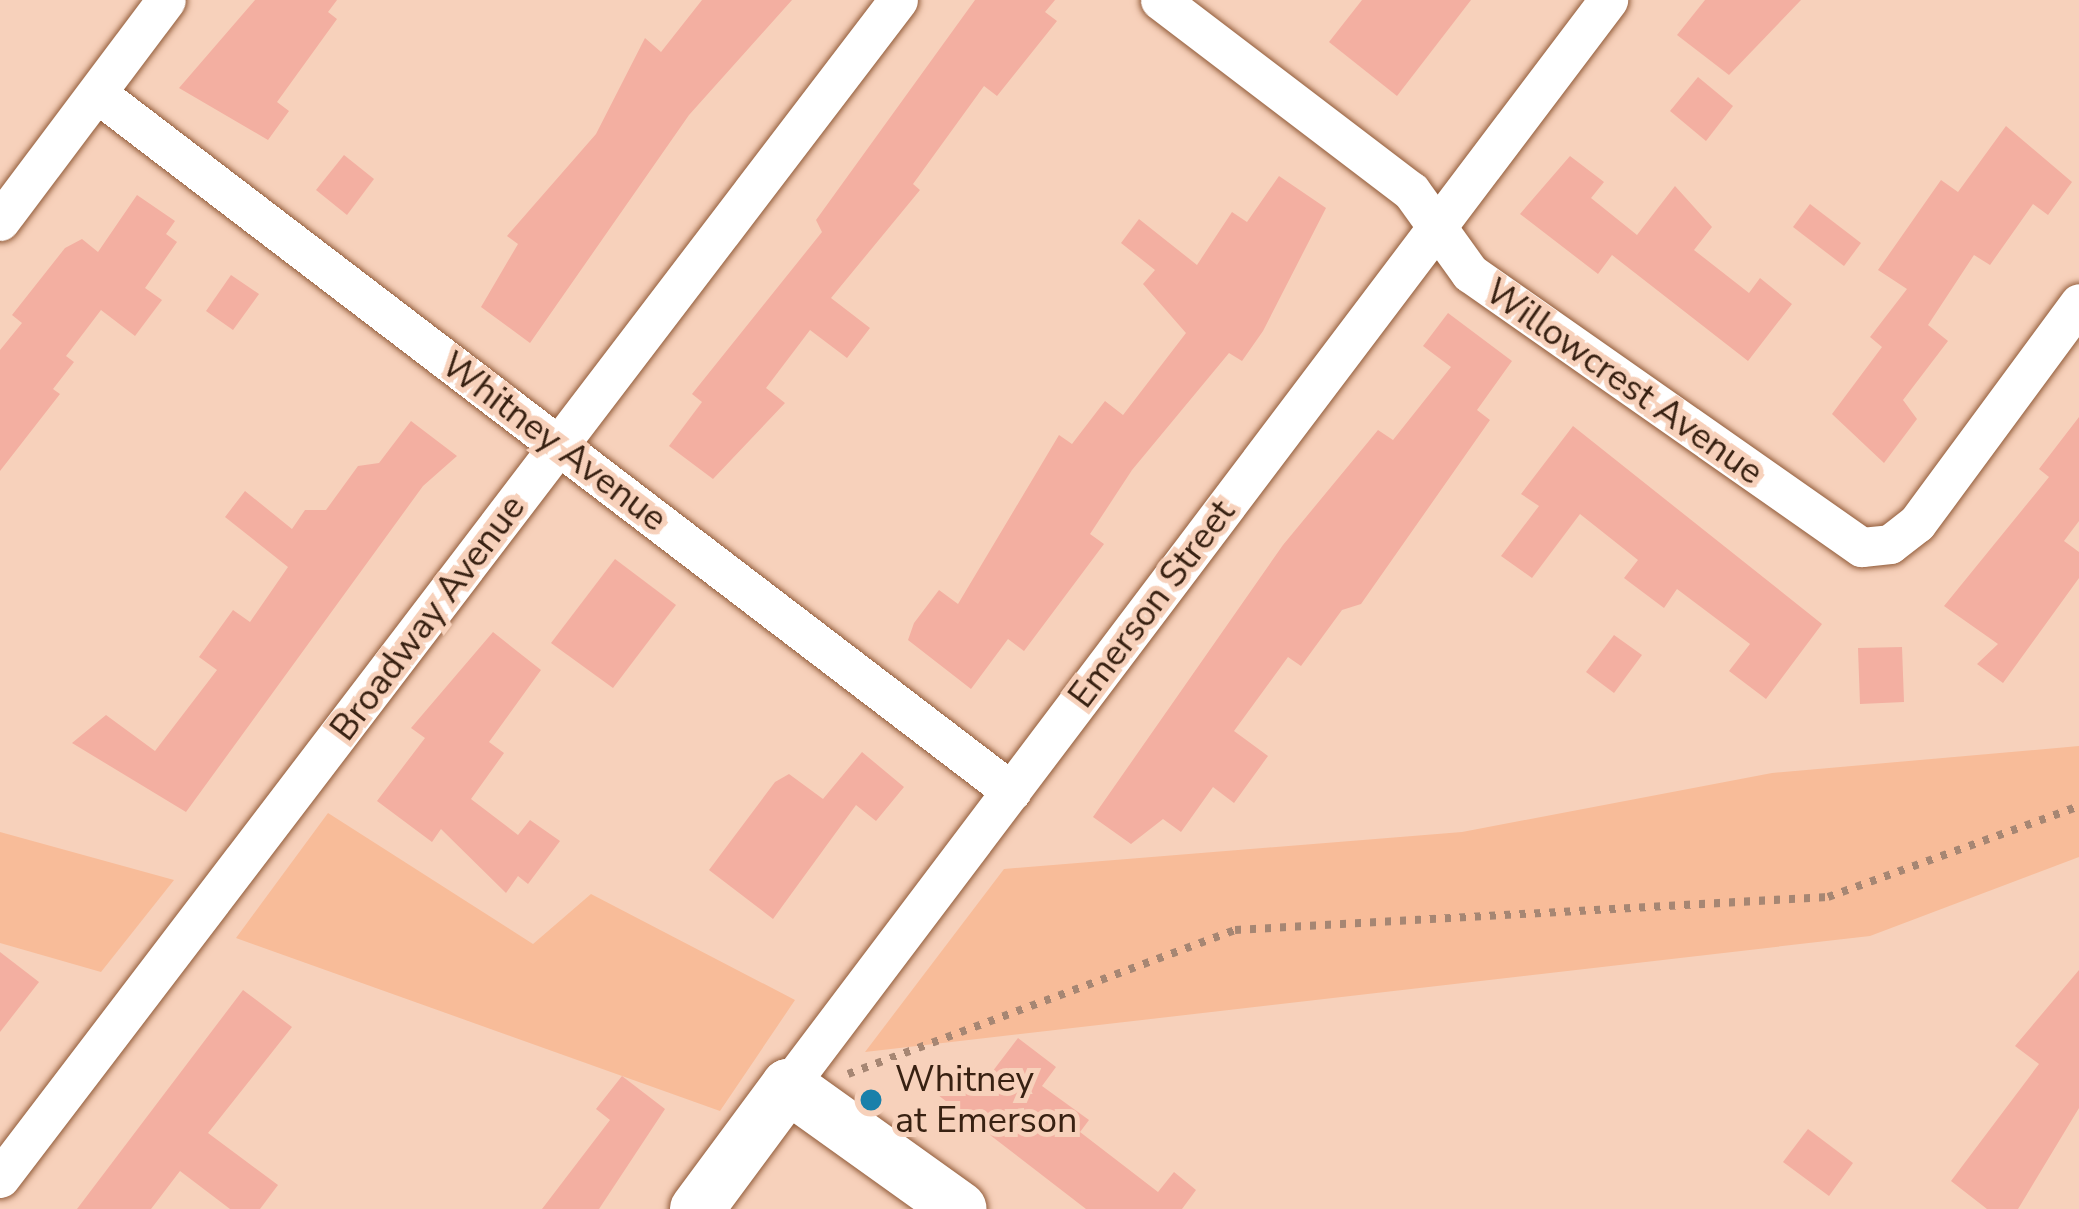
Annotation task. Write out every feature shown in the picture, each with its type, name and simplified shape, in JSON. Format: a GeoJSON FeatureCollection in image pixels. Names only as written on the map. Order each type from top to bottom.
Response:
{"type":"FeatureCollection","features":[{"type":"Feature","properties":{"kind":"street"},"geometry":{"type":"LineString","coordinates":[[0,220],[166,0]]}},
{"type":"Feature","properties":{"kind":"street","name":"Broadway Avenue"},"geometry":{"type":"LineString","coordinates":[[0,1178],[898,0]]}},
{"type":"Feature","properties":{"kind":"street","name":"Willowcrest Avenue"},"geometry":{"type":"LineString","coordinates":[[1160,0],[1411,191],[1470,273],[1862,547],[1890,544],[2079,303]]}},
{"type":"Feature","properties":{"kind":"street","name":"Emerson Street"},"geometry":{"type":"LineString","coordinates":[[697,1209],[1608,0]]}},
{"type":"Feature","properties":{"kind":"street","name":"Whitney Avenue"},"geometry":{"type":"LineString","coordinates":[[98,94],[1011,791]]}},
{"type":"Feature","properties":{"kind":"street"},"geometry":{"type":"LineString","coordinates":[[788,1086],[960,1209]]}},
{"type":"Feature","properties":{"kind":"path"},"geometry":{"type":"LineString","coordinates":[[848,1074],[1235,930],[1828,897],[2079,806]]}},
{"type":"Feature","properties":{"kind":"shaded area"},"geometry":{"type":"Polygon","coordinates":[[[2079,746],[2079,857],[1870,936],[865,1052],[1004,869],[1462,832],[1772,773],[2079,746]]]}},
{"type":"Feature","properties":{"kind":"shaded area"},"geometry":{"type":"Polygon","coordinates":[[[328,813],[533,944],[591,894],[795,1000],[720,1111],[236,938],[328,813]]]}},
{"type":"Feature","properties":{"kind":"shaded area"},"geometry":{"type":"Polygon","coordinates":[[[0,832],[174,880],[101,972],[0,943],[0,832]]]}},
{"type":"Feature","properties":{"kind":"building"},"geometry":{"type":"Polygon","coordinates":[[[255,0],[337,0],[328,12],[337,19],[277,102],[289,111],[268,140],[179,88],[255,0]]]}},
{"type":"Feature","properties":{"kind":"building"},"geometry":{"type":"Polygon","coordinates":[[[702,0],[792,0],[689,115],[530,343],[481,307],[518,244],[507,236],[596,134],[645,38],[661,52],[702,0]]]}},
{"type":"Feature","properties":{"kind":"building"},"geometry":{"type":"Polygon","coordinates":[[[975,0],[1055,0],[1045,12],[1057,21],[997,96],[984,86],[913,184],[920,190],[831,298],[870,328],[847,358],[810,330],[766,388],[785,403],[713,479],[669,446],[702,402],[692,394],[822,232],[816,220],[975,0]]]}},
{"type":"Feature","properties":{"kind":"building"},"geometry":{"type":"Polygon","coordinates":[[[1362,0],[1471,0],[1397,96],[1329,42],[1362,0]]]}},
{"type":"Feature","properties":{"kind":"building"},"geometry":{"type":"Polygon","coordinates":[[[1705,0],[1801,0],[1729,75],[1677,35],[1705,0]]]}},
{"type":"Feature","properties":{"kind":"building"},"geometry":{"type":"Polygon","coordinates":[[[1698,77],[1733,106],[1706,141],[1670,111],[1698,77]]]}},
{"type":"Feature","properties":{"kind":"building"},"geometry":{"type":"Polygon","coordinates":[[[2006,126],[2072,182],[2048,215],[2033,204],[1990,265],[1974,255],[1928,325],[1948,341],[1903,400],[1917,419],[1884,463],[1832,414],[1882,347],[1870,337],[1907,289],[1878,270],[1941,180],[1958,192],[2006,126]]]}},
{"type":"Feature","properties":{"kind":"building"},"geometry":{"type":"Polygon","coordinates":[[[344,155],[374,179],[347,215],[316,190],[344,155]]]}},
{"type":"Feature","properties":{"kind":"building"},"geometry":{"type":"Polygon","coordinates":[[[1570,156],[1604,182],[1591,198],[1637,235],[1675,186],[1712,227],[1694,250],[1749,293],[1760,278],[1792,304],[1748,361],[1612,255],[1598,274],[1520,214],[1570,156]]]}},
{"type":"Feature","properties":{"kind":"building"},"geometry":{"type":"Polygon","coordinates":[[[1279,176],[1326,208],[1263,331],[1242,361],[1229,353],[1132,470],[1090,534],[1104,544],[1024,651],[1008,639],[971,689],[908,640],[914,623],[939,590],[958,604],[1059,435],[1072,444],[1105,401],[1123,415],[1186,333],[1143,284],[1155,270],[1121,243],[1139,219],[1197,265],[1232,212],[1247,222],[1279,176]]]}},
{"type":"Feature","properties":{"kind":"building"},"geometry":{"type":"Polygon","coordinates":[[[137,195],[175,221],[166,234],[177,242],[145,288],[162,300],[135,336],[101,310],[66,356],[74,362],[53,389],[60,394],[0,471],[0,350],[22,323],[12,315],[65,248],[82,239],[98,252],[137,195]]]}},
{"type":"Feature","properties":{"kind":"building"},"geometry":{"type":"Polygon","coordinates":[[[1810,204],[1861,243],[1844,266],[1793,227],[1810,204]]]}},
{"type":"Feature","properties":{"kind":"building"},"geometry":{"type":"Polygon","coordinates":[[[231,275],[259,294],[233,330],[206,311],[231,275]]]}},
{"type":"Feature","properties":{"kind":"building"},"geometry":{"type":"Polygon","coordinates":[[[1448,313],[1512,361],[1477,410],[1490,420],[1361,604],[1342,610],[1301,666],[1288,657],[1234,731],[1268,756],[1234,803],[1213,787],[1181,832],[1163,819],[1131,844],[1093,817],[1283,545],[1378,430],[1393,440],[1451,367],[1423,346],[1448,313]]]}},
{"type":"Feature","properties":{"kind":"building"},"geometry":{"type":"Polygon","coordinates":[[[2079,417],[2079,521],[2064,541],[2079,552],[2079,578],[2003,683],[1977,664],[1998,644],[1944,606],[2049,477],[2039,469],[2079,417]]]}},
{"type":"Feature","properties":{"kind":"building"},"geometry":{"type":"Polygon","coordinates":[[[411,421],[457,456],[423,486],[186,812],[72,743],[106,715],[155,751],[217,670],[199,657],[233,610],[250,622],[288,567],[225,517],[245,491],[292,529],[305,510],[326,510],[358,466],[379,463],[411,421]]]}},
{"type":"Feature","properties":{"kind":"building"},"geometry":{"type":"Polygon","coordinates":[[[1573,426],[1822,624],[1766,699],[1729,671],[1750,644],[1677,589],[1664,608],[1624,578],[1638,560],[1580,514],[1532,578],[1501,556],[1539,506],[1521,494],[1573,426]]]}},
{"type":"Feature","properties":{"kind":"building"},"geometry":{"type":"Polygon","coordinates":[[[615,559],[676,605],[613,688],[551,643],[615,559]]]}},
{"type":"Feature","properties":{"kind":"building"},"geometry":{"type":"Polygon","coordinates":[[[493,632],[541,670],[489,742],[504,753],[471,799],[518,835],[530,820],[560,841],[528,884],[518,876],[506,893],[441,829],[432,842],[377,801],[425,738],[411,728],[493,632]]]}},
{"type":"Feature","properties":{"kind":"building"},"geometry":{"type":"Polygon","coordinates":[[[1614,635],[1642,655],[1614,693],[1586,672],[1614,635]]]}},
{"type":"Feature","properties":{"kind":"building"},"geometry":{"type":"Polygon","coordinates":[[[1902,647],[1904,702],[1860,704],[1858,648],[1902,647]]]}},
{"type":"Feature","properties":{"kind":"building"},"geometry":{"type":"Polygon","coordinates":[[[862,752],[904,787],[876,821],[856,805],[773,919],[709,870],[775,782],[789,774],[823,799],[862,752]]]}},
{"type":"Feature","properties":{"kind":"building"},"geometry":{"type":"Polygon","coordinates":[[[0,952],[39,982],[0,1032],[0,952]]]}},
{"type":"Feature","properties":{"kind":"building"},"geometry":{"type":"Polygon","coordinates":[[[2079,970],[2079,1108],[2018,1209],[1987,1209],[1951,1181],[2039,1064],[2015,1046],[2079,970]]]}},
{"type":"Feature","properties":{"kind":"building"},"geometry":{"type":"Polygon","coordinates":[[[243,990],[292,1027],[208,1133],[278,1185],[260,1209],[230,1209],[180,1171],[151,1209],[77,1209],[243,990]]]}},
{"type":"Feature","properties":{"kind":"building"},"geometry":{"type":"Polygon","coordinates":[[[1018,1038],[1056,1067],[1042,1086],[1089,1120],[1080,1132],[1158,1192],[1174,1172],[1196,1190],[1182,1209],[1086,1209],[938,1095],[962,1063],[986,1080],[1018,1038]]]}},
{"type":"Feature","properties":{"kind":"building"},"geometry":{"type":"Polygon","coordinates":[[[622,1076],[665,1109],[599,1209],[542,1209],[610,1120],[596,1109],[622,1076]]]}},
{"type":"Feature","properties":{"kind":"building"},"geometry":{"type":"Polygon","coordinates":[[[1808,1129],[1853,1163],[1829,1196],[1783,1162],[1808,1129]]]}},
{"type":"Feature","properties":{"kind":"place","name":"Whitney at Emerson"},"geometry":{"type":"Point","coordinates":[871,1100]}}]}
